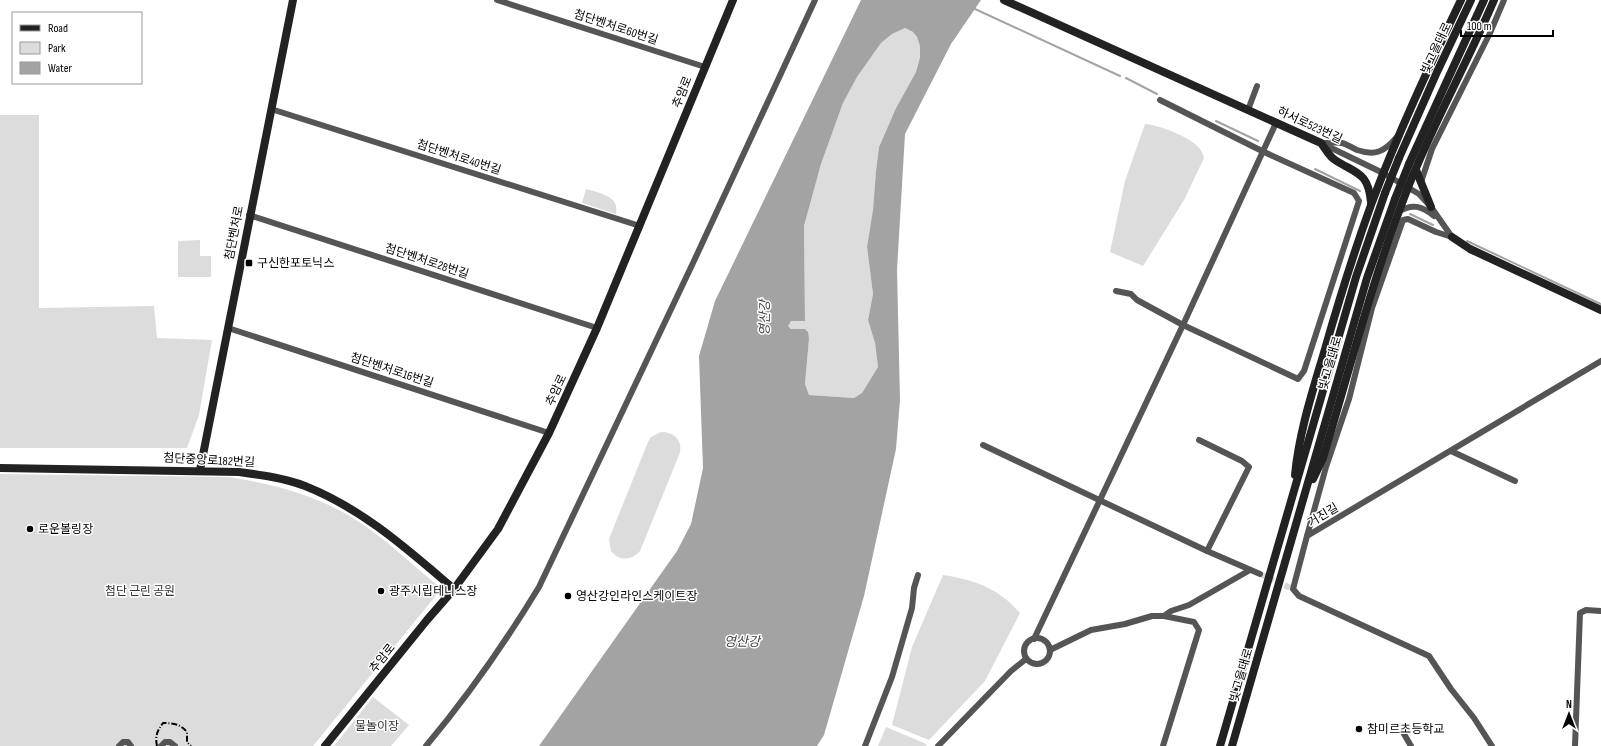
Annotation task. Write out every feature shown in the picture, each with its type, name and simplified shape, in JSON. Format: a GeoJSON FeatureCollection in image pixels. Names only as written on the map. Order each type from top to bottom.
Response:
{"type":"FeatureCollection","features":[{"type":"Feature","properties":{"kind":"main road","name":"첨단벤처로"},"geometry":{"type":"LineString","coordinates":[[200,470],[249,215],[293,0]]}},
{"type":"Feature","properties":{"kind":"main road","name":"추암로"},"geometry":{"type":"LineString","coordinates":[[325,746],[454,589],[498,529],[549,434],[597,328],[732,0]]}},
{"type":"Feature","properties":{"kind":"main road","name":"하서로523번길"},"geometry":{"type":"LineString","coordinates":[[1004,0],[1321,143]]}},
{"type":"Feature","properties":{"kind":"main road"},"geometry":{"type":"LineString","coordinates":[[1292,499],[1297,451],[1345,278],[1383,173],[1461,0]]}},
{"type":"Feature","properties":{"kind":"main road","name":"빛고을대로"},"geometry":{"type":"LineString","coordinates":[[1220,746],[1356,277],[1399,158],[1471,0]]}},
{"type":"Feature","properties":{"kind":"main road","name":"빛고을대로"},"geometry":{"type":"LineString","coordinates":[[1232,746],[1367,278],[1409,164],[1484,0]]}},
{"type":"Feature","properties":{"kind":"main road"},"geometry":{"type":"LineString","coordinates":[[1303,501],[1323,458],[1398,212],[1494,0]]}},
{"type":"Feature","properties":{"kind":"main road"},"geometry":{"type":"LineString","coordinates":[[1321,143],[1333,159],[1356,170],[1364,178],[1369,189],[1371,205]]}},
{"type":"Feature","properties":{"kind":"main road"},"geometry":{"type":"LineString","coordinates":[[1416,170],[1431,207]]}},
{"type":"Feature","properties":{"kind":"main road"},"geometry":{"type":"LineString","coordinates":[[1452,237],[1470,248],[1601,310]]}},
{"type":"Feature","properties":{"kind":"main road","name":"첨단중앙로182번길"},"geometry":{"type":"LineString","coordinates":[[0,468],[200,470],[239,472],[273,477],[303,485],[345,504],[399,543],[454,589]]}},
{"type":"Feature","properties":{"kind":"street","name":"첨단벤처로60번길"},"geometry":{"type":"LineString","coordinates":[[497,0],[705,67]]}},
{"type":"Feature","properties":{"kind":"street"},"geometry":{"type":"LineString","coordinates":[[426,746],[460,705],[514,629],[539,587],[814,0]]}},
{"type":"Feature","properties":{"kind":"street"},"geometry":{"type":"LineString","coordinates":[[1421,183],[1432,149],[1490,33],[1504,0]]}},
{"type":"Feature","properties":{"kind":"street"},"geometry":{"type":"LineString","coordinates":[[1248,110],[1257,86]]}},
{"type":"Feature","properties":{"kind":"street"},"geometry":{"type":"LineString","coordinates":[[1116,292],[1131,294],[1137,300],[1183,325],[1298,379],[1304,371],[1359,200],[1354,193],[1264,152],[1160,100]]}},
{"type":"Feature","properties":{"kind":"street","name":"첨단벤처로40번길"},"geometry":{"type":"LineString","coordinates":[[271,109],[640,226]]}},
{"type":"Feature","properties":{"kind":"street"},"geometry":{"type":"LineString","coordinates":[[1034,639],[1183,325],[1264,152],[1276,123]]}},
{"type":"Feature","properties":{"kind":"street"},"geometry":{"type":"LineString","coordinates":[[1321,143],[1343,143],[1357,150],[1368,153],[1379,152],[1388,147],[1399,135]]}},
{"type":"Feature","properties":{"kind":"street","name":"하서로523번길"},"geometry":{"type":"LineString","coordinates":[[1321,143],[1383,173],[1418,194],[1431,207],[1452,237]]}},
{"type":"Feature","properties":{"kind":"street"},"geometry":{"type":"LineString","coordinates":[[1398,212],[1404,208],[1416,206],[1429,211],[1441,221]]}},
{"type":"Feature","properties":{"kind":"street","name":"첨단벤처로28번길"},"geometry":{"type":"LineString","coordinates":[[249,215],[597,328]]}},
{"type":"Feature","properties":{"kind":"street"},"geometry":{"type":"LineString","coordinates":[[1307,536],[1326,467],[1350,399],[1372,308],[1402,220],[1408,219],[1436,232],[1452,237]]}},
{"type":"Feature","properties":{"kind":"street","name":"첨단벤처로16번길"},"geometry":{"type":"LineString","coordinates":[[228,328],[549,434]]}},
{"type":"Feature","properties":{"kind":"street","name":"거진길"},"geometry":{"type":"LineString","coordinates":[[1492,746],[1487,736],[1450,689],[1430,656],[1299,596],[1293,589],[1307,536],[1601,361]]}},
{"type":"Feature","properties":{"kind":"street"},"geometry":{"type":"LineString","coordinates":[[1199,440],[1242,461],[1249,466],[1207,551]]}},
{"type":"Feature","properties":{"kind":"street"},"geometry":{"type":"LineString","coordinates":[[983,445],[1207,551],[1260,574]]}},
{"type":"Feature","properties":{"kind":"street"},"geometry":{"type":"LineString","coordinates":[[1450,451],[1515,481]]}},
{"type":"Feature","properties":{"kind":"street"},"geometry":{"type":"LineString","coordinates":[[1164,616],[1171,611],[1189,605],[1250,570]]}},
{"type":"Feature","properties":{"kind":"street"},"geometry":{"type":"LineString","coordinates":[[865,746],[896,663],[912,608],[914,588],[918,575]]}},
{"type":"Feature","properties":{"kind":"street"},"geometry":{"type":"LineString","coordinates":[[1575,746],[1580,613],[1586,610],[1601,611]]}},
{"type":"Feature","properties":{"kind":"street"},"geometry":{"type":"LineString","coordinates":[[1050,650],[1091,630],[1125,624],[1152,616],[1164,616],[1194,622],[1199,630],[1163,746]]}},
{"type":"Feature","properties":{"kind":"street"},"geometry":{"type":"LineString","coordinates":[[1038,638],[1046,642],[1050,650],[1048,658],[1041,664],[1033,664],[1026,659],[1024,651],[1025,646],[1034,639],[1038,638]]}},
{"type":"Feature","properties":{"kind":"street"},"geometry":{"type":"LineString","coordinates":[[938,746],[1011,671],[1026,659]]}},
{"type":"Feature","properties":{"kind":"street"},"geometry":{"type":"LineString","coordinates":[[1404,734],[1411,746]]}},
{"type":"Feature","properties":{"kind":"street"},"geometry":{"type":"LineString","coordinates":[[1487,736],[1487,746]]}},
{"type":"Feature","properties":{"kind":"street"},"geometry":{"type":"LineString","coordinates":[[119,746],[123,742],[128,742],[131,746]]}},
{"type":"Feature","properties":{"kind":"street"},"geometry":{"type":"LineString","coordinates":[[161,746],[165,742],[170,742],[175,746]]}},
{"type":"Feature","properties":{"kind":"green space"},"geometry":{"type":"Polygon","coordinates":[[[905,28],[913,32],[917,37],[920,46],[920,56],[916,72],[896,108],[879,147],[873,211],[867,247],[873,294],[868,320],[875,343],[878,367],[862,393],[854,398],[809,395],[805,384],[809,339],[805,329],[791,329],[787,326],[791,321],[805,321],[804,226],[821,164],[843,103],[857,77],[881,43],[892,34],[905,28]]]}},
{"type":"Feature","properties":{"kind":"green space"},"geometry":{"type":"Polygon","coordinates":[[[0,115],[39,115],[39,308],[154,306],[157,338],[212,340],[199,415],[187,448],[0,448],[0,115]]]}},
{"type":"Feature","properties":{"kind":"green space"},"geometry":{"type":"Polygon","coordinates":[[[1145,124],[1166,129],[1190,140],[1201,150],[1204,158],[1184,200],[1143,266],[1110,252],[1125,181],[1145,124]]]}},
{"type":"Feature","properties":{"kind":"green space"},"geometry":{"type":"Polygon","coordinates":[[[586,189],[603,194],[612,199],[615,203],[616,214],[582,203],[586,189]]]}},
{"type":"Feature","properties":{"kind":"green space"},"geometry":{"type":"Polygon","coordinates":[[[200,240],[200,256],[211,256],[211,277],[178,277],[178,241],[200,240]]]}},
{"type":"Feature","properties":{"kind":"green space"},"geometry":{"type":"Polygon","coordinates":[[[661,432],[666,432],[677,439],[680,446],[679,455],[640,551],[633,557],[621,558],[611,551],[609,539],[648,442],[651,437],[661,432]]]}},
{"type":"Feature","properties":{"kind":"green space","name":"첨단 근린 공원"},"geometry":{"type":"Polygon","coordinates":[[[0,474],[229,477],[278,487],[324,503],[364,525],[437,585],[438,593],[313,746],[0,746],[0,474]]]}},
{"type":"Feature","properties":{"kind":"green space"},"geometry":{"type":"Polygon","coordinates":[[[943,575],[983,585],[997,593],[1020,613],[985,681],[929,740],[892,725],[912,647],[943,575]]]}},
{"type":"Feature","properties":{"kind":"green space","name":"물놀이장"},"geometry":{"type":"Polygon","coordinates":[[[373,697],[409,725],[391,746],[334,746],[373,697]]]}},
{"type":"Feature","properties":{"kind":"green space"},"geometry":{"type":"Polygon","coordinates":[[[886,727],[924,743],[927,746],[878,746],[886,727]]]}},
{"type":"Feature","properties":{"kind":"water","name":"영산강"},"geometry":{"type":"Polygon","coordinates":[[[861,0],[981,0],[951,44],[905,134],[897,270],[900,400],[896,449],[864,596],[824,735],[817,746],[539,746],[677,551],[691,524],[703,468],[699,356],[715,301],[861,0]],[[905,28],[892,34],[881,43],[857,77],[843,103],[821,164],[804,226],[805,321],[791,321],[788,326],[791,329],[805,329],[808,332],[809,339],[805,384],[809,395],[854,398],[862,393],[878,367],[875,343],[868,320],[873,294],[867,247],[873,210],[879,147],[896,108],[916,72],[920,57],[920,46],[917,37],[913,32],[905,28]]]}},
{"type":"Feature","properties":{"kind":"waterway"},"geometry":{"type":"LineString","coordinates":[[975,9],[1120,76]]}},
{"type":"Feature","properties":{"kind":"waterway"},"geometry":{"type":"LineString","coordinates":[[1126,78],[1157,94]]}},
{"type":"Feature","properties":{"kind":"waterway"},"geometry":{"type":"LineString","coordinates":[[1216,121],[1258,141]]}},
{"type":"Feature","properties":{"kind":"waterway"},"geometry":{"type":"LineString","coordinates":[[1315,169],[1360,191]]}},
{"type":"Feature","properties":{"kind":"waterway"},"geometry":{"type":"LineString","coordinates":[[1410,214],[1433,225]]}},
{"type":"Feature","properties":{"kind":"waterway"},"geometry":{"type":"LineString","coordinates":[[1467,241],[1601,304]]}},
{"type":"Feature","properties":{"kind":"tunnel"},"geometry":{"type":"LineString","coordinates":[[1260,574],[1293,589]]}},
{"type":"Feature","properties":{"kind":"railway"},"geometry":{"type":"LineString","coordinates":[[157,746],[157,734],[163,723],[176,724],[182,727],[187,732],[187,742],[191,746]]}},
{"type":"Feature","properties":{"kind":"place","name":"구신한포토닉스"},"geometry":{"type":"Point","coordinates":[249,263]}},
{"type":"Feature","properties":{"kind":"place","name":"로운볼링장"},"geometry":{"type":"Point","coordinates":[30,529]}},
{"type":"Feature","properties":{"kind":"place","name":"광주시립테니스장"},"geometry":{"type":"Point","coordinates":[381,591]}},
{"type":"Feature","properties":{"kind":"place","name":"영산강인라인스케이트장"},"geometry":{"type":"Point","coordinates":[568,596]}},
{"type":"Feature","properties":{"kind":"place","name":"참미르초등학교"},"geometry":{"type":"Point","coordinates":[1359,729]}}]}
